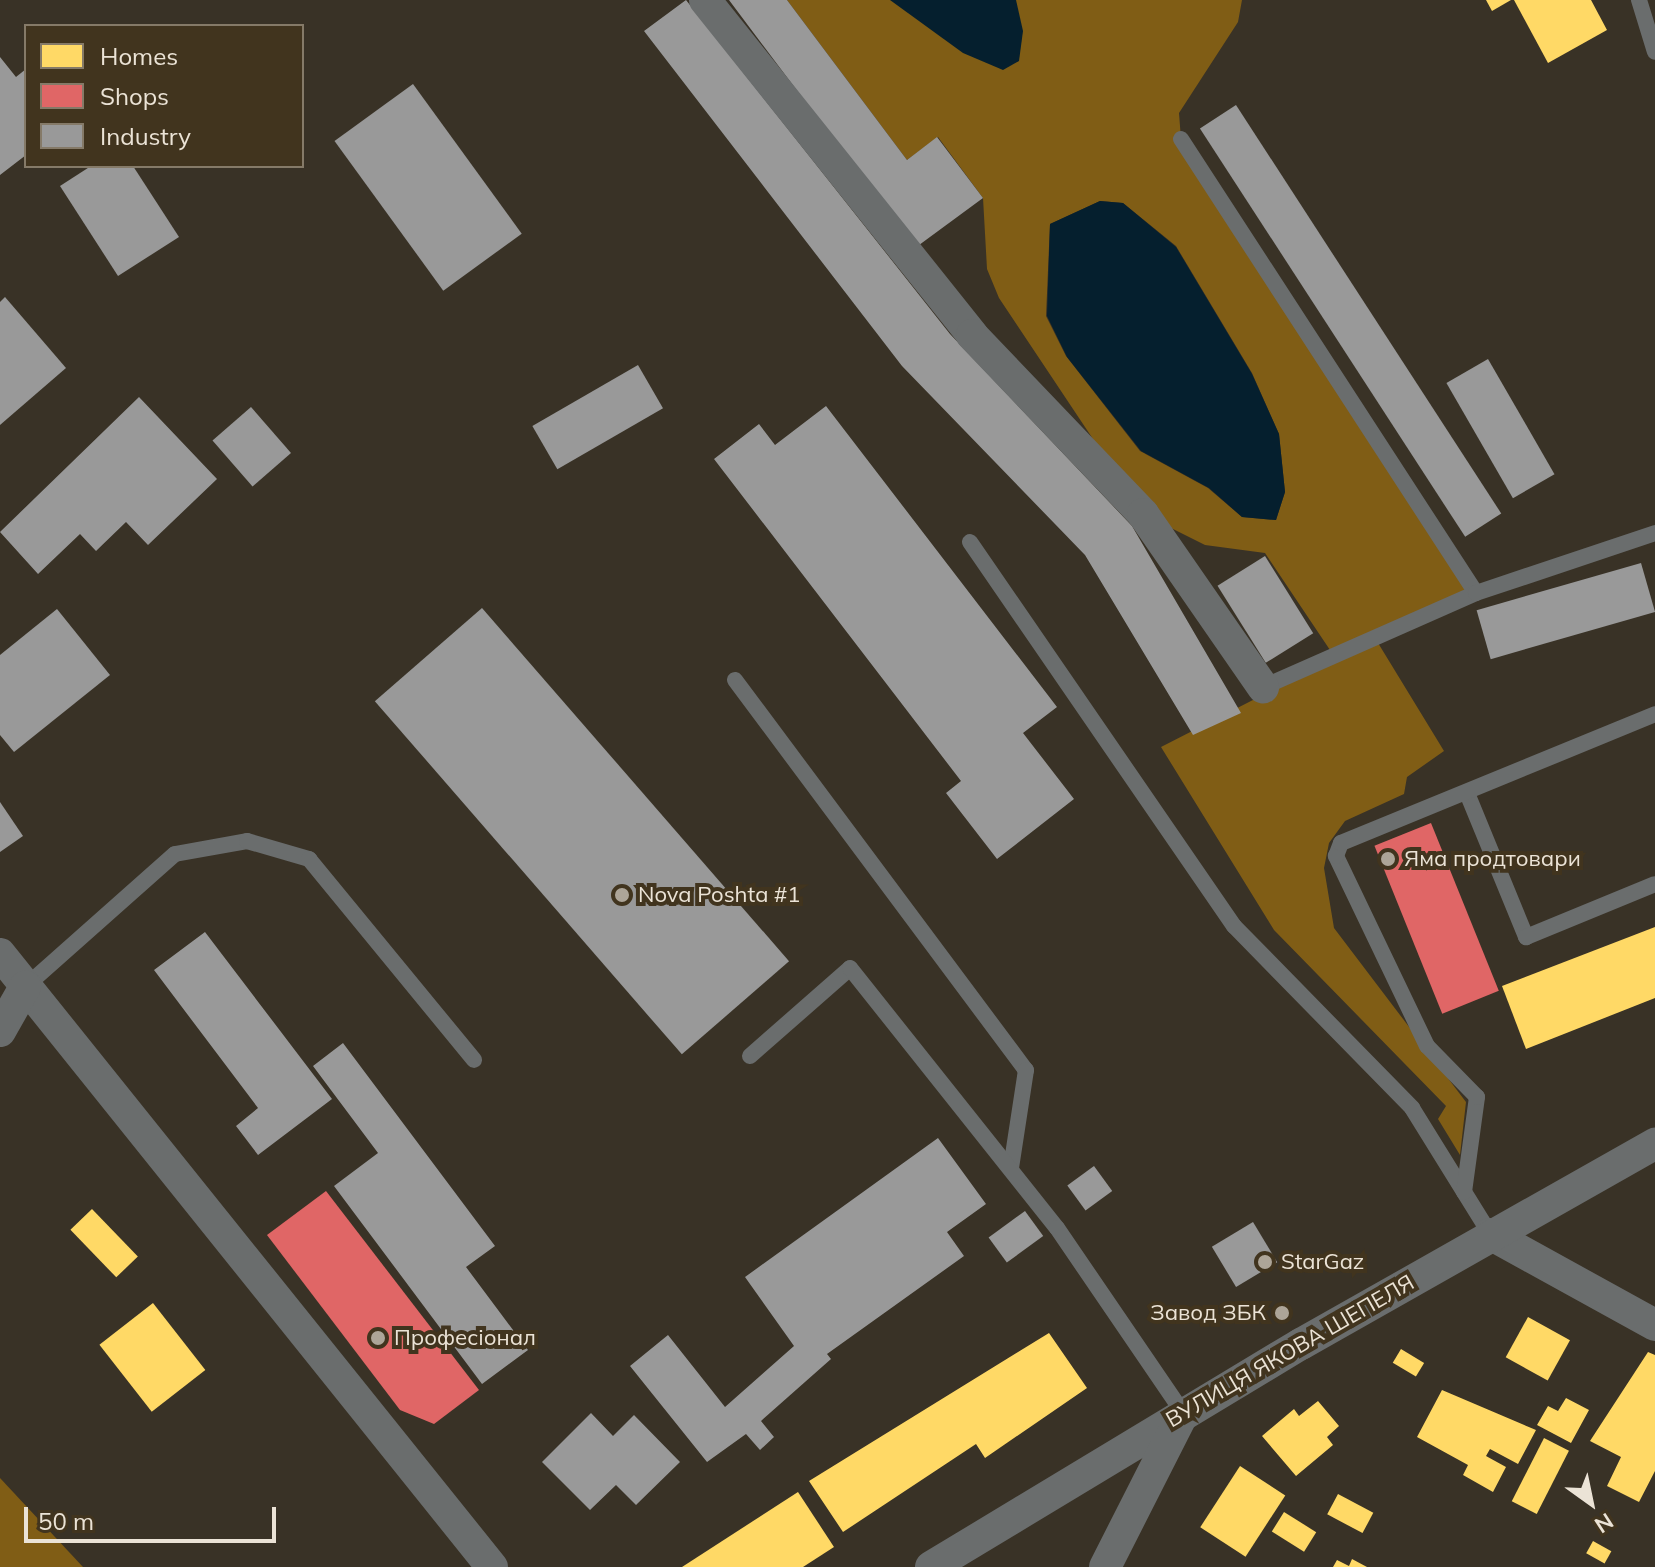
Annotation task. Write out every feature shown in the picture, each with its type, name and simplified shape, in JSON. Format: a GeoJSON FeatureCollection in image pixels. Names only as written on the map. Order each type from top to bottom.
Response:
{"type":"FeatureCollection","features":[{"type":"Feature","properties":{"kind":"street"},"geometry":{"type":"LineString","coordinates":[[705,0],[972,335],[1143,514],[1263,687]]}},
{"type":"Feature","properties":{"kind":"street"},"geometry":{"type":"LineString","coordinates":[[0,954],[492,1567]]}},
{"type":"Feature","properties":{"kind":"street"},"geometry":{"type":"LineString","coordinates":[[0,1031],[25,987]]}},
{"type":"Feature","properties":{"kind":"street","name":"ВУЛИЦЯ ЯКОВА ШЕПЕЛЯ"},"geometry":{"type":"LineString","coordinates":[[931,1567],[1183,1413],[1490,1234],[1655,1144]]}},
{"type":"Feature","properties":{"kind":"street"},"geometry":{"type":"LineString","coordinates":[[1490,1234],[1655,1325]]}},
{"type":"Feature","properties":{"kind":"street"},"geometry":{"type":"LineString","coordinates":[[1114,1564],[1183,1413]]}},
{"type":"Feature","properties":{"kind":"lane"},"geometry":{"type":"LineString","coordinates":[[1639,0],[1655,52]]}},
{"type":"Feature","properties":{"kind":"lane"},"geometry":{"type":"LineString","coordinates":[[1181,139],[1476,593]]}},
{"type":"Feature","properties":{"kind":"lane"},"geometry":{"type":"LineString","coordinates":[[1263,687],[1476,593],[1655,533]]}},
{"type":"Feature","properties":{"kind":"lane"},"geometry":{"type":"LineString","coordinates":[[970,542],[1234,926],[1412,1108],[1490,1234]]}},
{"type":"Feature","properties":{"kind":"lane"},"geometry":{"type":"LineString","coordinates":[[735,680],[1026,1070],[1011,1168]]}},
{"type":"Feature","properties":{"kind":"lane"},"geometry":{"type":"LineString","coordinates":[[1464,1192],[1477,1097],[1427,1046],[1336,856],[1341,843],[1655,714]]}},
{"type":"Feature","properties":{"kind":"lane"},"geometry":{"type":"LineString","coordinates":[[1467,793],[1526,937],[1655,884]]}},
{"type":"Feature","properties":{"kind":"lane"},"geometry":{"type":"LineString","coordinates":[[25,987],[175,854],[247,841],[309,859],[474,1060]]}},
{"type":"Feature","properties":{"kind":"lane"},"geometry":{"type":"LineString","coordinates":[[750,1056],[850,968],[1011,1168],[1183,1413]]}},
{"type":"Feature","properties":{"kind":"shaded area"},"geometry":{"type":"Polygon","coordinates":[[[787,0],[1242,0],[1238,22],[1179,113],[1181,139],[1476,593],[1375,638],[1444,751],[1407,777],[1404,794],[1345,821],[1329,843],[1324,868],[1334,928],[1466,1102],[1460,1155],[1438,1119],[1446,1106],[1274,930],[1161,747],[1357,647],[1334,656],[1265,553],[1205,545],[1143,514],[999,298],[987,269],[983,198],[938,137],[907,160],[787,0]],[[1100,201],[1050,224],[1046,316],[1066,356],[1140,451],[1208,488],[1242,517],[1276,520],[1285,492],[1279,434],[1252,373],[1176,246],[1123,203],[1100,201]]]}},
{"type":"Feature","properties":{"kind":"shaded area"},"geometry":{"type":"Polygon","coordinates":[[[0,1478],[83,1567],[0,1567],[0,1478]]]}},
{"type":"Feature","properties":{"kind":"water"},"geometry":{"type":"Polygon","coordinates":[[[890,0],[1016,0],[1023,31],[1019,61],[1003,70],[963,53],[890,0]]]}},
{"type":"Feature","properties":{"kind":"water"},"geometry":{"type":"Polygon","coordinates":[[[1100,201],[1123,203],[1176,247],[1252,374],[1279,434],[1285,492],[1276,520],[1242,517],[1209,488],[1141,451],[1067,357],[1047,316],[1050,224],[1100,201]]]}},
{"type":"Feature","properties":{"kind":"building: Homes"},"geometry":{"type":"Polygon","coordinates":[[[1486,0],[1511,0],[1492,11],[1486,0]]]}},
{"type":"Feature","properties":{"kind":"building: Homes"},"geometry":{"type":"Polygon","coordinates":[[[1514,0],[1591,0],[1607,30],[1548,63],[1514,0]]]}},
{"type":"Feature","properties":{"kind":"building: Homes"},"geometry":{"type":"Polygon","coordinates":[[[1655,927],[1655,998],[1526,1049],[1502,986],[1655,927]]]}},
{"type":"Feature","properties":{"kind":"building: Homes"},"geometry":{"type":"Polygon","coordinates":[[[92,1209],[138,1256],[116,1277],[70,1230],[92,1209]]]}},
{"type":"Feature","properties":{"kind":"building: Homes"},"geometry":{"type":"Polygon","coordinates":[[[153,1303],[205,1370],[152,1412],[99,1345],[153,1303]]]}},
{"type":"Feature","properties":{"kind":"building: Homes"},"geometry":{"type":"Polygon","coordinates":[[[1528,1317],[1570,1340],[1548,1381],[1506,1357],[1528,1317]]]}},
{"type":"Feature","properties":{"kind":"building: Homes"},"geometry":{"type":"Polygon","coordinates":[[[1049,1333],[1087,1388],[985,1458],[976,1444],[843,1532],[809,1481],[1049,1333]]]}},
{"type":"Feature","properties":{"kind":"building: Homes"},"geometry":{"type":"Polygon","coordinates":[[[1401,1349],[1424,1363],[1416,1377],[1393,1363],[1401,1349]]]}},
{"type":"Feature","properties":{"kind":"building: Homes"},"geometry":{"type":"Polygon","coordinates":[[[1648,1352],[1655,1355],[1655,1471],[1639,1502],[1607,1486],[1621,1457],[1590,1441],[1648,1352]]]}},
{"type":"Feature","properties":{"kind":"building: Homes"},"geometry":{"type":"Polygon","coordinates":[[[1442,1390],[1536,1430],[1518,1464],[1490,1449],[1486,1456],[1506,1467],[1493,1492],[1463,1475],[1468,1465],[1417,1437],[1442,1390]]]}},
{"type":"Feature","properties":{"kind":"building: Homes"},"geometry":{"type":"Polygon","coordinates":[[[1566,1398],[1589,1410],[1571,1443],[1537,1425],[1548,1406],[1558,1411],[1566,1398]]]}},
{"type":"Feature","properties":{"kind":"building: Homes"},"geometry":{"type":"Polygon","coordinates":[[[1318,1401],[1339,1426],[1327,1437],[1333,1445],[1296,1476],[1262,1436],[1294,1409],[1299,1416],[1318,1401]]]}},
{"type":"Feature","properties":{"kind":"building: Homes"},"geometry":{"type":"Polygon","coordinates":[[[1544,1438],[1569,1451],[1537,1514],[1512,1501],[1544,1438]]]}},
{"type":"Feature","properties":{"kind":"building: Homes"},"geometry":{"type":"Polygon","coordinates":[[[1240,1466],[1285,1495],[1246,1557],[1200,1527],[1240,1466]]]}},
{"type":"Feature","properties":{"kind":"building: Homes"},"geometry":{"type":"Polygon","coordinates":[[[798,1492],[834,1547],[803,1567],[682,1567],[798,1492]]]}},
{"type":"Feature","properties":{"kind":"building: Homes"},"geometry":{"type":"Polygon","coordinates":[[[1338,1494],[1373,1513],[1363,1533],[1327,1514],[1338,1494]]]}},
{"type":"Feature","properties":{"kind":"building: Homes"},"geometry":{"type":"Polygon","coordinates":[[[1284,1512],[1316,1532],[1304,1552],[1272,1532],[1284,1512]]]}},
{"type":"Feature","properties":{"kind":"building: Homes"},"geometry":{"type":"Polygon","coordinates":[[[1593,1541],[1611,1551],[1605,1563],[1586,1553],[1593,1541]]]}},
{"type":"Feature","properties":{"kind":"building: Homes"},"geometry":{"type":"Polygon","coordinates":[[[1352,1559],[1367,1567],[1333,1567],[1337,1560],[1349,1566],[1352,1559]]]}},
{"type":"Feature","properties":{"kind":"building: Shops"},"geometry":{"type":"Polygon","coordinates":[[[1431,823],[1499,991],[1442,1014],[1374,846],[1431,823]]]}},
{"type":"Feature","properties":{"kind":"building: Shops"},"geometry":{"type":"Polygon","coordinates":[[[326,1191],[479,1390],[434,1424],[400,1410],[267,1235],[326,1191]]]}},
{"type":"Feature","properties":{"kind":"building: Industry"},"geometry":{"type":"Polygon","coordinates":[[[686,0],[950,334],[1132,526],[1241,713],[1193,735],[1085,555],[902,366],[644,31],[686,0]]]}},
{"type":"Feature","properties":{"kind":"building: Industry"},"geometry":{"type":"Polygon","coordinates":[[[729,0],[787,0],[907,160],[937,137],[983,198],[915,248],[729,0]]]}},
{"type":"Feature","properties":{"kind":"building: Industry"},"geometry":{"type":"Polygon","coordinates":[[[0,57],[16,77],[24,71],[24,157],[0,175],[0,57]]]}},
{"type":"Feature","properties":{"kind":"building: Industry"},"geometry":{"type":"Polygon","coordinates":[[[413,84],[522,234],[443,291],[335,141],[413,84]]]}},
{"type":"Feature","properties":{"kind":"building: Industry"},"geometry":{"type":"Polygon","coordinates":[[[1236,105],[1501,513],[1465,537],[1200,128],[1236,105]]]}},
{"type":"Feature","properties":{"kind":"building: Industry"},"geometry":{"type":"Polygon","coordinates":[[[88,168],[134,168],[179,237],[118,276],[60,186],[88,168]]]}},
{"type":"Feature","properties":{"kind":"building: Industry"},"geometry":{"type":"Polygon","coordinates":[[[5,297],[66,368],[0,425],[0,302],[5,297]]]}},
{"type":"Feature","properties":{"kind":"building: Industry"},"geometry":{"type":"Polygon","coordinates":[[[1488,359],[1555,474],[1513,498],[1446,383],[1488,359]]]}},
{"type":"Feature","properties":{"kind":"building: Industry"},"geometry":{"type":"Polygon","coordinates":[[[638,365],[663,408],[557,469],[532,426],[638,365]]]}},
{"type":"Feature","properties":{"kind":"building: Industry"},"geometry":{"type":"Polygon","coordinates":[[[139,397],[217,479],[148,545],[126,522],[96,551],[80,534],[38,574],[0,532],[139,397]]]}},
{"type":"Feature","properties":{"kind":"building: Industry"},"geometry":{"type":"Polygon","coordinates":[[[826,406],[1057,707],[1023,733],[1074,799],[997,859],[946,793],[961,781],[714,459],[759,424],[775,445],[826,406]]]}},
{"type":"Feature","properties":{"kind":"building: Industry"},"geometry":{"type":"Polygon","coordinates":[[[251,407],[291,453],[253,486],[213,440],[251,407]]]}},
{"type":"Feature","properties":{"kind":"building: Industry"},"geometry":{"type":"Polygon","coordinates":[[[1265,556],[1313,633],[1266,663],[1218,586],[1265,556]]]}},
{"type":"Feature","properties":{"kind":"building: Industry"},"geometry":{"type":"Polygon","coordinates":[[[1641,563],[1655,612],[1491,659],[1477,610],[1641,563]]]}},
{"type":"Feature","properties":{"kind":"building: Industry"},"geometry":{"type":"Polygon","coordinates":[[[482,608],[789,961],[682,1054],[375,701],[482,608]]]}},
{"type":"Feature","properties":{"kind":"building: Industry"},"geometry":{"type":"Polygon","coordinates":[[[57,609],[110,675],[14,752],[0,735],[0,655],[57,609]]]}},
{"type":"Feature","properties":{"kind":"building: Industry"},"geometry":{"type":"Polygon","coordinates":[[[0,802],[23,836],[0,852],[0,802]]]}},
{"type":"Feature","properties":{"kind":"building: Industry"},"geometry":{"type":"Polygon","coordinates":[[[205,932],[332,1099],[258,1155],[236,1126],[258,1108],[154,970],[205,932]]]}},
{"type":"Feature","properties":{"kind":"building: Industry"},"geometry":{"type":"Polygon","coordinates":[[[343,1043],[495,1246],[466,1267],[528,1350],[482,1384],[334,1186],[378,1153],[313,1066],[343,1043]]]}},
{"type":"Feature","properties":{"kind":"building: Industry"},"geometry":{"type":"Polygon","coordinates":[[[938,1138],[986,1204],[947,1232],[964,1256],[827,1354],[831,1359],[761,1421],[774,1437],[760,1450],[746,1434],[707,1462],[630,1366],[668,1335],[725,1407],[794,1346],[745,1277],[938,1138]]]}},
{"type":"Feature","properties":{"kind":"building: Industry"},"geometry":{"type":"Polygon","coordinates":[[[1094,1166],[1112,1191],[1086,1210],[1067,1185],[1094,1166]]]}},
{"type":"Feature","properties":{"kind":"building: Industry"},"geometry":{"type":"Polygon","coordinates":[[[1025,1211],[1043,1236],[1007,1263],[989,1237],[1025,1211]]]}},
{"type":"Feature","properties":{"kind":"building: Industry"},"geometry":{"type":"Polygon","coordinates":[[[1253,1222],[1277,1262],[1236,1287],[1212,1247],[1253,1222]]]}},
{"type":"Feature","properties":{"kind":"building: Industry"},"geometry":{"type":"Polygon","coordinates":[[[591,1413],[613,1436],[634,1415],[680,1462],[636,1505],[616,1485],[590,1510],[542,1462],[591,1413]]]}},
{"type":"Feature","properties":{"kind":"place","name":"Яма продтовари"},"geometry":{"type":"Point","coordinates":[1388,859]}},
{"type":"Feature","properties":{"kind":"place","name":"Nova Poshta #1"},"geometry":{"type":"Point","coordinates":[622,895]}},
{"type":"Feature","properties":{"kind":"place","name":"StarGaz"},"geometry":{"type":"Point","coordinates":[1265,1262]}},
{"type":"Feature","properties":{"kind":"place","name":"Завод ЗБК"},"geometry":{"type":"Point","coordinates":[1282,1313]}},
{"type":"Feature","properties":{"kind":"place","name":"Професіонал"},"geometry":{"type":"Point","coordinates":[378,1338]}}]}
